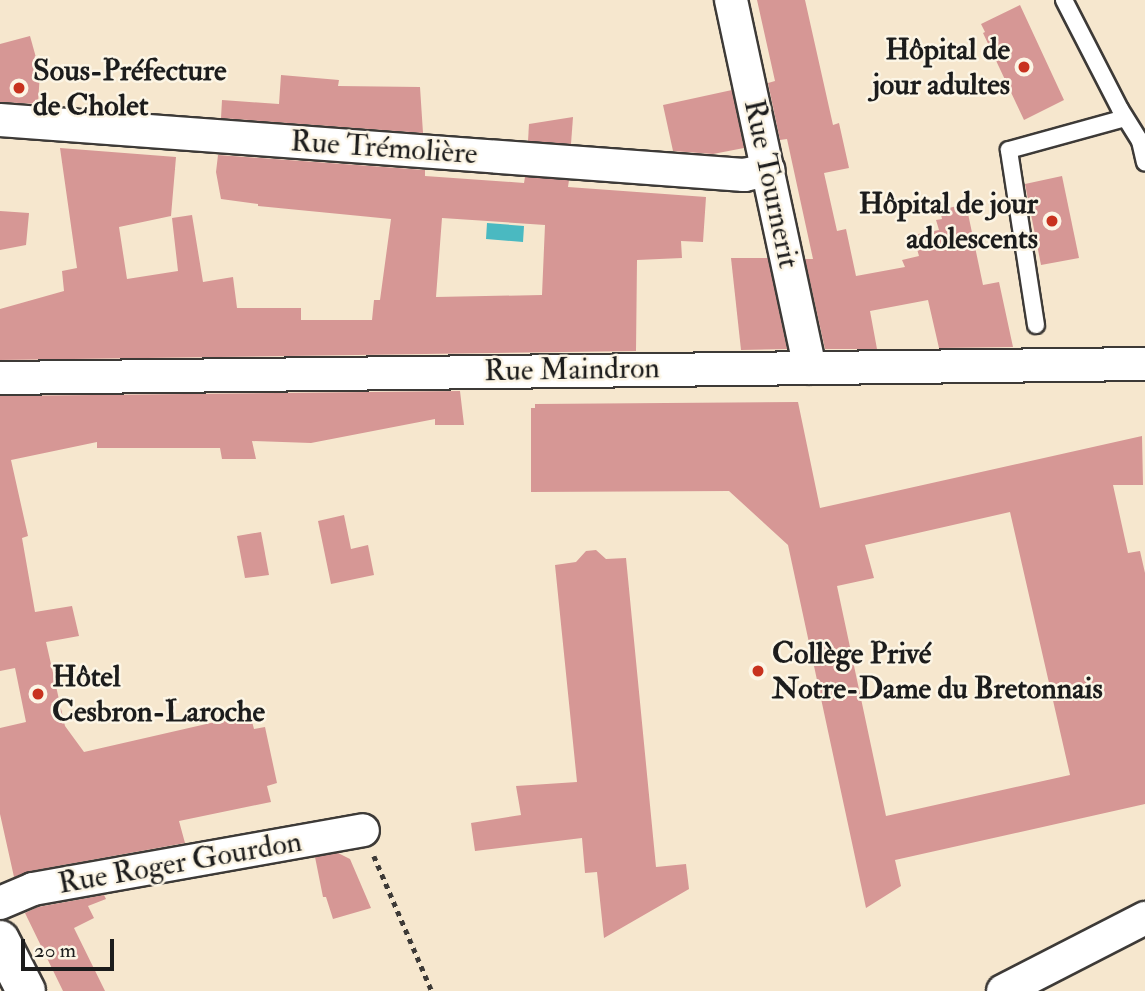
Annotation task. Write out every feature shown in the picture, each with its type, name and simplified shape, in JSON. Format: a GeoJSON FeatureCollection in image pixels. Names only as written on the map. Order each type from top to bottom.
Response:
{"type":"FeatureCollection","features":[{"type":"Feature","properties":{"kind":"street","name":"Rue Tournerit"},"geometry":{"type":"LineString","coordinates":[[731,0],[810,368]]}},
{"type":"Feature","properties":{"kind":"street","name":"Rue Trémolière"},"geometry":{"type":"LineString","coordinates":[[0,120],[744,175],[768,170]]}},
{"type":"Feature","properties":{"kind":"street","name":"Rue Maindron"},"geometry":{"type":"LineString","coordinates":[[0,378],[1145,364]]}},
{"type":"Feature","properties":{"kind":"street","name":"Rue Roger Gourdon"},"geometry":{"type":"LineString","coordinates":[[0,903],[33,889],[363,830]]}},
{"type":"Feature","properties":{"kind":"street"},"geometry":{"type":"LineString","coordinates":[[1003,991],[1145,918]]}},
{"type":"Feature","properties":{"kind":"street"},"geometry":{"type":"LineString","coordinates":[[0,940],[26,991]]}},
{"type":"Feature","properties":{"kind":"lane"},"geometry":{"type":"LineString","coordinates":[[1064,0],[1125,118],[1140,141],[1145,162]]}},
{"type":"Feature","properties":{"kind":"lane"},"geometry":{"type":"LineString","coordinates":[[1036,325],[1009,150],[1125,118]]}},
{"type":"Feature","properties":{"kind":"path"},"geometry":{"type":"LineString","coordinates":[[363,830],[432,991]]}},
{"type":"Feature","properties":{"kind":"water"},"geometry":{"type":"Polygon","coordinates":[[[487,223],[524,226],[523,242],[486,239],[487,223]]]}},
{"type":"Feature","properties":{"kind":"building"},"geometry":{"type":"Polygon","coordinates":[[[757,0],[805,0],[833,125],[839,123],[849,168],[824,173],[837,231],[846,229],[856,276],[905,267],[902,260],[919,256],[913,235],[939,230],[936,220],[942,219],[940,210],[966,204],[983,285],[999,282],[1013,347],[939,348],[928,300],[870,311],[877,349],[825,349],[805,259],[813,259],[787,139],[780,140],[768,83],[775,81],[757,0]]]}},
{"type":"Feature","properties":{"kind":"building","name":"Hôpital de jour adultes"},"geometry":{"type":"Polygon","coordinates":[[[1020,5],[1064,100],[1024,120],[981,24],[1020,5]]]}},
{"type":"Feature","properties":{"kind":"building","name":"Sous-Préfecture de Cholet"},"geometry":{"type":"Polygon","coordinates":[[[30,36],[40,72],[38,104],[0,102],[0,44],[30,36]]]}},
{"type":"Feature","properties":{"kind":"building"},"geometry":{"type":"Polygon","coordinates":[[[281,75],[339,80],[338,86],[420,87],[423,133],[221,118],[222,100],[279,104],[281,75]]]}},
{"type":"Feature","properties":{"kind":"building"},"geometry":{"type":"Polygon","coordinates":[[[732,90],[744,148],[713,154],[673,151],[663,105],[732,90]]]}},
{"type":"Feature","properties":{"kind":"building"},"geometry":{"type":"Polygon","coordinates":[[[573,117],[571,144],[528,141],[529,124],[573,117]]]}},
{"type":"Feature","properties":{"kind":"building"},"geometry":{"type":"Polygon","coordinates":[[[60,148],[176,157],[171,216],[119,227],[127,279],[178,271],[172,218],[192,215],[203,282],[233,277],[237,308],[301,308],[301,320],[372,320],[374,300],[380,300],[391,219],[258,206],[221,199],[216,172],[218,155],[425,170],[425,176],[524,183],[525,177],[569,180],[568,187],[706,197],[703,242],[681,241],[682,258],[637,260],[636,351],[0,360],[0,309],[64,291],[62,271],[77,268],[60,148]],[[442,218],[436,297],[542,295],[545,225],[442,218]]]}},
{"type":"Feature","properties":{"kind":"building","name":"Hôpital de jour adolescents"},"geometry":{"type":"Polygon","coordinates":[[[1062,176],[1079,258],[1041,265],[1025,184],[1062,176]]]}},
{"type":"Feature","properties":{"kind":"building"},"geometry":{"type":"Polygon","coordinates":[[[0,211],[29,213],[26,245],[0,250],[0,211]]]}},
{"type":"Feature","properties":{"kind":"building"},"geometry":{"type":"Polygon","coordinates":[[[731,258],[768,258],[787,349],[741,350],[731,258]]]}},
{"type":"Feature","properties":{"kind":"building"},"geometry":{"type":"Polygon","coordinates":[[[460,391],[464,425],[435,425],[435,419],[311,443],[252,441],[256,459],[222,459],[220,448],[97,448],[97,442],[11,460],[28,536],[22,538],[35,612],[72,606],[79,636],[46,642],[65,726],[84,752],[250,714],[254,729],[265,727],[277,783],[267,786],[271,802],[179,821],[185,843],[30,871],[14,877],[0,814],[0,728],[26,722],[15,668],[0,671],[0,396],[460,391]]]}},
{"type":"Feature","properties":{"kind":"building"},"geometry":{"type":"Polygon","coordinates":[[[798,402],[820,508],[1142,436],[1143,485],[1113,485],[1128,553],[1140,551],[1145,573],[1145,804],[895,860],[901,886],[866,908],[788,545],[729,491],[531,492],[531,408],[535,408],[535,404],[798,402]],[[1010,512],[865,545],[874,578],[837,586],[886,816],[1070,775],[1010,512]]]}},
{"type":"Feature","properties":{"kind":"building"},"geometry":{"type":"Polygon","coordinates":[[[344,515],[351,549],[368,545],[374,575],[331,584],[318,521],[344,515]]]}},
{"type":"Feature","properties":{"kind":"building"},"geometry":{"type":"Polygon","coordinates":[[[261,532],[269,575],[245,578],[237,536],[261,532]]]}},
{"type":"Feature","properties":{"kind":"building"},"geometry":{"type":"Polygon","coordinates":[[[596,550],[606,559],[626,558],[656,867],[686,864],[689,889],[604,938],[597,872],[585,873],[582,838],[475,851],[471,823],[521,815],[516,786],[577,782],[555,565],[576,562],[586,551],[596,550]]]}},
{"type":"Feature","properties":{"kind":"building"},"geometry":{"type":"Polygon","coordinates":[[[338,853],[350,859],[371,908],[333,919],[326,897],[323,897],[315,857],[338,853]]]}},
{"type":"Feature","properties":{"kind":"building"},"geometry":{"type":"Polygon","coordinates":[[[104,895],[106,899],[88,906],[94,918],[74,928],[105,991],[63,991],[25,913],[38,907],[104,895]]]}},
{"type":"Feature","properties":{"kind":"place","name":"Hôpital de jour adultes"},"geometry":{"type":"Point","coordinates":[1024,67]}},
{"type":"Feature","properties":{"kind":"place","name":"Sous-Préfecture de Cholet"},"geometry":{"type":"Point","coordinates":[19,88]}},
{"type":"Feature","properties":{"kind":"place","name":"Hôpital de jour adolescents"},"geometry":{"type":"Point","coordinates":[1052,221]}},
{"type":"Feature","properties":{"kind":"place","name":"Collège Privé Notre-Dame du Bretonnais"},"geometry":{"type":"Point","coordinates":[758,671]}},
{"type":"Feature","properties":{"kind":"place","name":"Hôtel Cesbron-Laroche"},"geometry":{"type":"Point","coordinates":[38,694]}}]}
